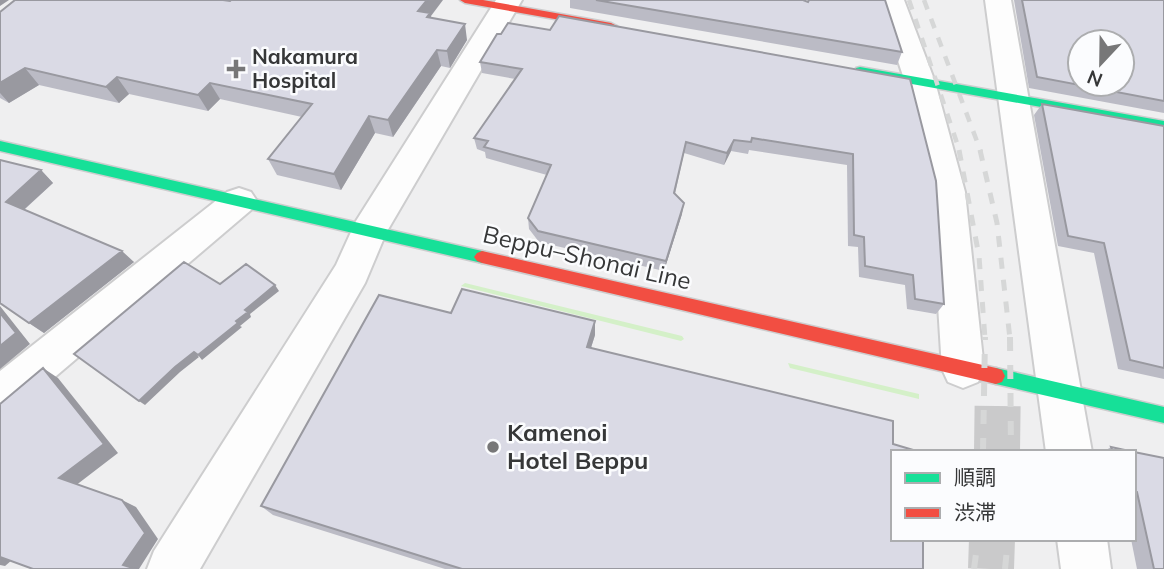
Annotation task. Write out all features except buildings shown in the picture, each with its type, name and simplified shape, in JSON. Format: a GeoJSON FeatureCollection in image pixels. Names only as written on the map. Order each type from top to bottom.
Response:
{"type":"FeatureCollection","features":[{"type":"Feature","properties":{"kind":"main road"},"geometry":{"type":"LineString","coordinates":[[465,0],[507,4],[626,29]]}},
{"type":"Feature","properties":{"kind":"main road"},"geometry":{"type":"LineString","coordinates":[[841,68],[1164,125]]}},
{"type":"Feature","properties":{"kind":"main road","name":"Beppu–Shonai Line"},"geometry":{"type":"LineString","coordinates":[[0,146],[1164,415]]}},
{"type":"Feature","properties":{"kind":"street"},"geometry":{"type":"LineString","coordinates":[[998,0],[1069,450]]}},
{"type":"Feature","properties":{"kind":"street"},"geometry":{"type":"LineString","coordinates":[[889,1],[920,82],[948,192],[963,369]]}},
{"type":"Feature","properties":{"kind":"street"},"geometry":{"type":"LineString","coordinates":[[173,569],[352,272],[369,231],[507,4]]}},
{"type":"Feature","properties":{"kind":"street"},"geometry":{"type":"LineString","coordinates":[[0,397],[239,201]]}},
{"type":"Feature","properties":{"kind":"street"},"geometry":{"type":"LineString","coordinates":[[1082,541],[1086,569]]}},
{"type":"Feature","properties":{"kind":"green space"},"geometry":{"type":"Polygon","coordinates":[[[465,283],[682,336],[684,339],[681,341],[461,286],[465,283]]]}},
{"type":"Feature","properties":{"kind":"green space"},"geometry":{"type":"Polygon","coordinates":[[[788,363],[919,394],[919,399],[790,368],[788,363]]]}},
{"type":"Feature","properties":{"kind":"tunnel"},"geometry":{"type":"LineString","coordinates":[[997,450],[998,377]]}},
{"type":"Feature","properties":{"kind":"tunnel"},"geometry":{"type":"LineString","coordinates":[[991,569],[992,541]]}},
{"type":"Feature","properties":{"kind":"railway"},"geometry":{"type":"LineString","coordinates":[[909,0],[960,152]]}},
{"type":"Feature","properties":{"kind":"railway"},"geometry":{"type":"LineString","coordinates":[[924,0],[981,152]]}},
{"type":"Feature","properties":{"kind":"railway"},"geometry":{"type":"LineString","coordinates":[[959,150],[979,256],[985,339]]}},
{"type":"Feature","properties":{"kind":"railway"},"geometry":{"type":"LineString","coordinates":[[980,150],[997,223],[1010,339]]}},
{"type":"Feature","properties":{"kind":"railway"},"geometry":{"type":"LineString","coordinates":[[1010,337],[1011,450]]}},
{"type":"Feature","properties":{"kind":"railway"},"geometry":{"type":"LineString","coordinates":[[983,450],[985,339]]}},
{"type":"Feature","properties":{"kind":"railway"},"geometry":{"type":"LineString","coordinates":[[974,569],[978,541]]}},
{"type":"Feature","properties":{"kind":"railway"},"geometry":{"type":"LineString","coordinates":[[1005,569],[1008,541]]}},
{"type":"Feature","properties":{"kind":"traffic: fast"},"geometry":{"type":"LineString","coordinates":[[860,71],[1164,125]]}},
{"type":"Feature","properties":{"kind":"traffic: fast"},"geometry":{"type":"LineString","coordinates":[[0,146],[482,257]]}},
{"type":"Feature","properties":{"kind":"traffic: fast"},"geometry":{"type":"LineString","coordinates":[[996,376],[1164,415]]}},
{"type":"Feature","properties":{"kind":"traffic: jam"},"geometry":{"type":"LineString","coordinates":[[465,0],[611,26]]}},
{"type":"Feature","properties":{"kind":"traffic: jam"},"geometry":{"type":"LineString","coordinates":[[482,257],[996,376]]}},
{"type":"Feature","properties":{"kind":"place","name":"Nakamura Hospital"},"geometry":{"type":"Point","coordinates":[236,69]}},
{"type":"Feature","properties":{"kind":"place","name":"Kamenoi Hotel Beppu"},"geometry":{"type":"Point","coordinates":[493,447]}}]}
